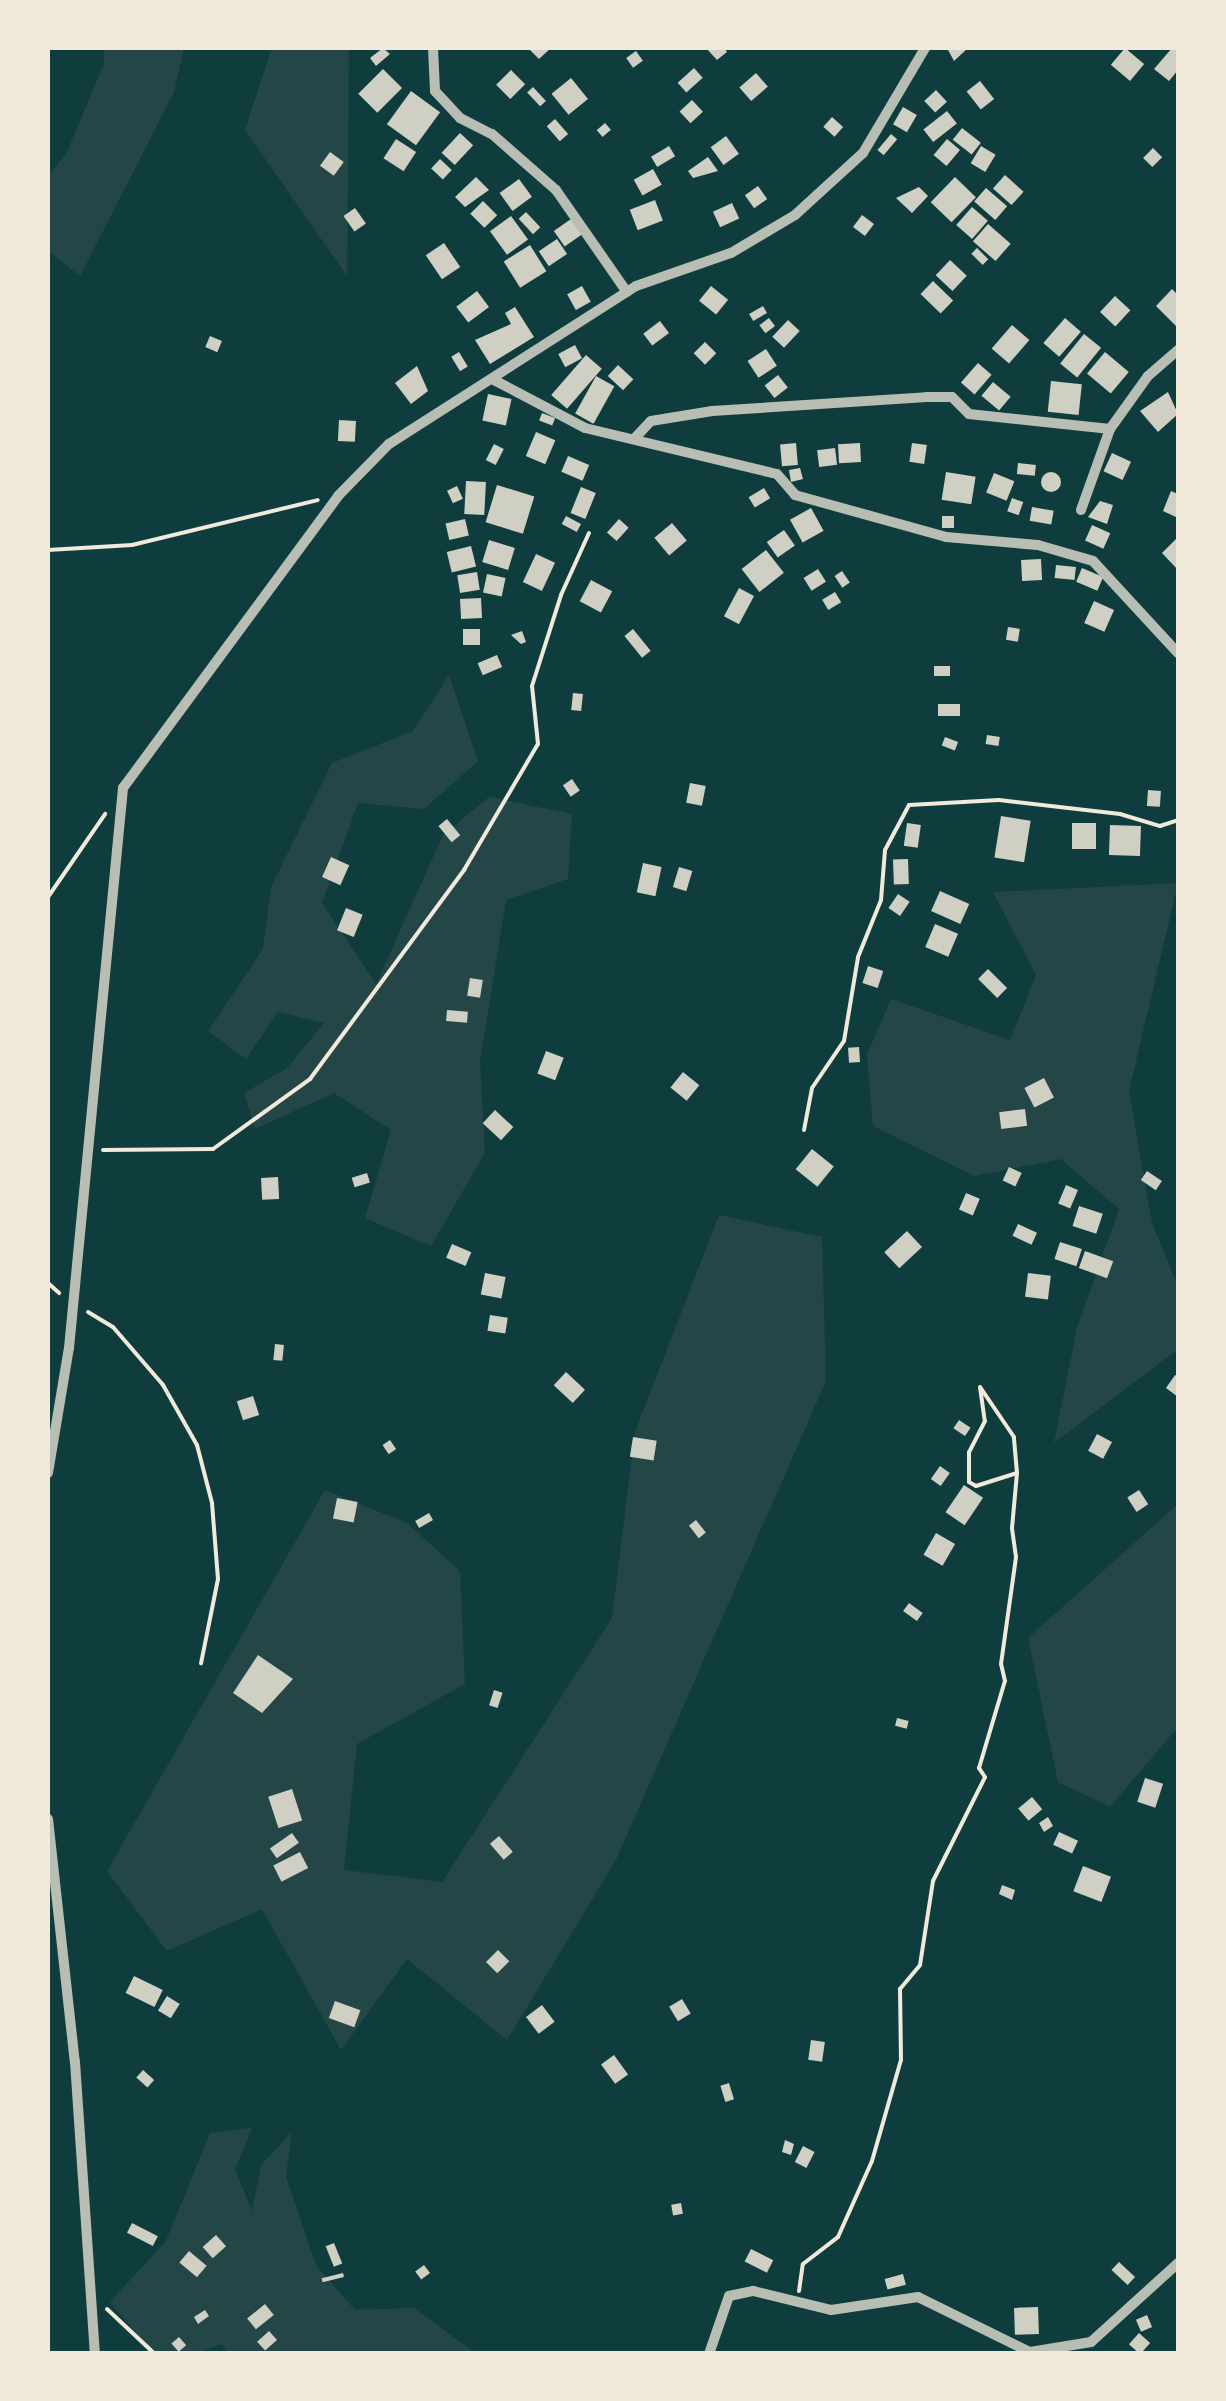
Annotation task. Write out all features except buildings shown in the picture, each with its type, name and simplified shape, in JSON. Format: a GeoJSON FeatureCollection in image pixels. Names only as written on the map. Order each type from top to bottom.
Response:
{"type":"FeatureCollection","features":[{"type":"Feature","properties":{"kind":"street"},"geometry":{"type":"LineString","coordinates":[[433,48],[434,91],[460,118],[492,134],[556,190],[627,292]]}},
{"type":"Feature","properties":{"kind":"street"},"geometry":{"type":"LineString","coordinates":[[48,1473],[72,1303],[83,1150],[123,788],[338,496],[388,444],[627,292],[731,253],[795,214],[863,153],[925,48]]}},
{"type":"Feature","properties":{"kind":"street"},"geometry":{"type":"LineString","coordinates":[[1081,510],[1110,429],[1148,376],[1178,350]]}},
{"type":"Feature","properties":{"kind":"street"},"geometry":{"type":"LineString","coordinates":[[494,380],[585,428],[777,474],[795,495],[946,537],[1038,545],[1093,561],[1178,653]]}},
{"type":"Feature","properties":{"kind":"street"},"geometry":{"type":"LineString","coordinates":[[635,438],[651,421],[712,411],[940,397],[952,397],[969,414],[1110,429]]}},
{"type":"Feature","properties":{"kind":"street"},"geometry":{"type":"LineString","coordinates":[[48,1819],[75,2062],[95,2354]]}},
{"type":"Feature","properties":{"kind":"street"},"geometry":{"type":"LineString","coordinates":[[709,2354],[729,2296],[753,2291],[797,2305],[831,2310],[918,2297],[1030,2352],[1091,2342],[1178,2263]]}},
{"type":"Feature","properties":{"kind":"path"},"geometry":{"type":"LineString","coordinates":[[48,550],[132,545],[338,496]]}},
{"type":"Feature","properties":{"kind":"path"},"geometry":{"type":"LineString","coordinates":[[83,1150],[213,1148],[310,1079],[380,976],[464,870],[538,744],[532,686],[561,595],[589,533]]}},
{"type":"Feature","properties":{"kind":"path"},"geometry":{"type":"LineString","coordinates":[[48,897],[123,788]]}},
{"type":"Feature","properties":{"kind":"path"},"geometry":{"type":"LineString","coordinates":[[804,1130],[812,1088],[844,1041],[858,956],[881,900],[885,850],[909,805],[998,800],[1120,814],[1160,826],[1178,820]]}},
{"type":"Feature","properties":{"kind":"path"},"geometry":{"type":"LineString","coordinates":[[48,1284],[112,1326],[163,1385],[198,1445],[212,1503],[218,1578],[201,1662]]}},
{"type":"Feature","properties":{"kind":"path"},"geometry":{"type":"LineString","coordinates":[[797,2305],[803,2264],[838,2237],[872,2160],[902,2060],[900,1990],[920,1965],[933,1880],[985,1777],[980,1768],[1005,1681],[1001,1664],[1016,1557],[1017,1472],[1014,1437],[980,1387],[985,1421],[969,1452],[969,1482],[976,1486],[1017,1472]]}},
{"type":"Feature","properties":{"kind":"path"},"geometry":{"type":"LineString","coordinates":[[90,2292],[155,2354]]}},
{"type":"Feature","properties":{"kind":"shaded area"},"geometry":{"type":"Polygon","coordinates":[[[104,48],[184,48],[174,92],[80,276],[48,251],[48,177],[67,152],[104,64],[104,48]]]}},
{"type":"Feature","properties":{"kind":"shaded area"},"geometry":{"type":"Polygon","coordinates":[[[272,48],[349,48],[347,276],[245,130],[272,48]]]}},
{"type":"Feature","properties":{"kind":"shaded area"},"geometry":{"type":"Polygon","coordinates":[[[449,675],[478,761],[424,809],[358,803],[322,903],[376,984],[443,835],[489,797],[572,814],[568,879],[506,900],[480,1061],[485,1153],[431,1246],[365,1218],[391,1130],[334,1093],[255,1129],[244,1093],[287,1068],[324,1023],[278,1012],[246,1059],[208,1031],[263,949],[271,887],[332,763],[413,731],[449,675]]]}},
{"type":"Feature","properties":{"kind":"shaded area"},"geometry":{"type":"Polygon","coordinates":[[[1178,883],[1129,1091],[1152,1223],[1178,1287],[1178,1349],[1054,1443],[1077,1328],[1119,1209],[1061,1159],[974,1176],[873,1126],[867,1055],[891,999],[1010,1040],[1036,975],[993,892],[1178,883]]]}},
{"type":"Feature","properties":{"kind":"shaded area"},"geometry":{"type":"Polygon","coordinates":[[[719,1215],[822,1237],[826,1381],[616,1860],[507,2040],[407,1959],[341,2050],[262,1909],[167,1951],[107,1871],[325,1490],[407,1523],[460,1571],[465,1684],[357,1744],[344,1870],[442,1882],[612,1618],[635,1432],[719,1215]]]}},
{"type":"Feature","properties":{"kind":"shaded area"},"geometry":{"type":"Polygon","coordinates":[[[1178,1504],[1178,1727],[1110,1807],[1058,1782],[1028,1638],[1178,1504]]]}},
{"type":"Feature","properties":{"kind":"shaded area"},"geometry":{"type":"Polygon","coordinates":[[[252,2128],[235,2169],[252,2211],[261,2165],[292,2132],[286,2177],[316,2265],[355,2310],[414,2308],[475,2353],[230,2354],[222,2344],[196,2353],[153,2353],[110,2302],[166,2241],[210,2133],[252,2128]]]}}]}
